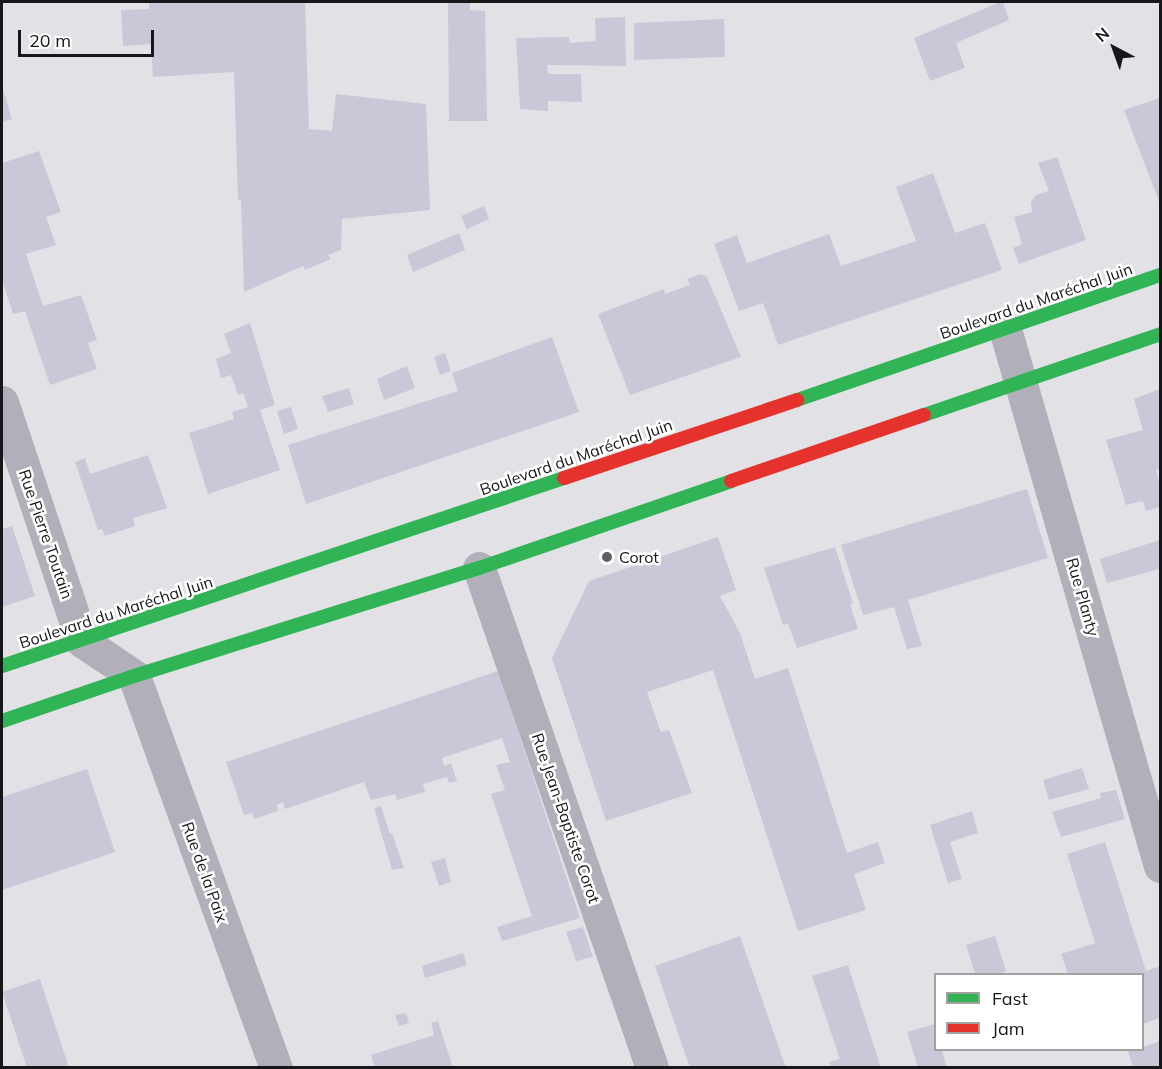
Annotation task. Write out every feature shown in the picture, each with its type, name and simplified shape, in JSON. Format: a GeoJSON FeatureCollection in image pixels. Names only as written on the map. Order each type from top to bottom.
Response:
{"type":"FeatureCollection","features":[{"type":"Feature","properties":{"kind":"main road","name":"Boulevard du Maréchal Juin"},"geometry":{"type":"LineString","coordinates":[[2,666],[82,641],[1161,275]]}},
{"type":"Feature","properties":{"kind":"main road"},"geometry":{"type":"LineString","coordinates":[[2,721],[134,676],[479,568],[1161,334]]}},
{"type":"Feature","properties":{"kind":"street","name":"Rue Planty"},"geometry":{"type":"LineString","coordinates":[[1005,329],[1022,381],[1161,866]]}},
{"type":"Feature","properties":{"kind":"street","name":"Rue Pierre Toutain"},"geometry":{"type":"LineString","coordinates":[[2,402],[82,641]]}},
{"type":"Feature","properties":{"kind":"street","name":"Rue Jean-Baptiste Corot"},"geometry":{"type":"LineString","coordinates":[[479,568],[652,1068]]}},
{"type":"Feature","properties":{"kind":"street"},"geometry":{"type":"LineString","coordinates":[[82,641],[134,676]]}},
{"type":"Feature","properties":{"kind":"street","name":"Rue de la Paix"},"geometry":{"type":"LineString","coordinates":[[134,676],[276,1068]]}},
{"type":"Feature","properties":{"kind":"building"},"geometry":{"type":"Polygon","coordinates":[[[149,2],[305,2],[309,129],[332,131],[336,94],[426,104],[430,210],[342,219],[341,250],[328,255],[331,259],[305,270],[303,266],[244,292],[241,200],[238,200],[234,72],[153,77],[151,44],[123,46],[121,10],[149,9],[149,2]]]}},
{"type":"Feature","properties":{"kind":"building"},"geometry":{"type":"Polygon","coordinates":[[[448,2],[470,2],[470,10],[485,11],[487,121],[449,121],[448,2]]]}},
{"type":"Feature","properties":{"kind":"building"},"geometry":{"type":"Polygon","coordinates":[[[1003,2],[1009,20],[956,43],[965,68],[930,81],[914,38],[1003,2]]]}},
{"type":"Feature","properties":{"kind":"building"},"geometry":{"type":"Polygon","coordinates":[[[625,17],[626,66],[547,65],[548,74],[581,74],[582,102],[548,101],[548,111],[520,109],[516,38],[569,37],[570,43],[596,41],[595,18],[625,17]]]}},
{"type":"Feature","properties":{"kind":"building"},"geometry":{"type":"Polygon","coordinates":[[[724,19],[725,57],[634,60],[634,23],[724,19]]]}},
{"type":"Feature","properties":{"kind":"building"},"geometry":{"type":"Polygon","coordinates":[[[2,86],[12,119],[2,122],[2,86]]]}},
{"type":"Feature","properties":{"kind":"building"},"geometry":{"type":"Polygon","coordinates":[[[1160,98],[1160,204],[1124,110],[1160,98]]]}},
{"type":"Feature","properties":{"kind":"building"},"geometry":{"type":"Polygon","coordinates":[[[39,151],[61,212],[46,217],[56,245],[26,254],[43,306],[81,295],[97,340],[88,343],[97,369],[50,385],[25,311],[13,314],[2,279],[2,163],[39,151]]]}},
{"type":"Feature","properties":{"kind":"building"},"geometry":{"type":"Polygon","coordinates":[[[1057,157],[1086,240],[1019,264],[1013,248],[1022,244],[1014,217],[1032,212],[1031,202],[1036,195],[1049,191],[1038,163],[1057,157]]]}},
{"type":"Feature","properties":{"kind":"building"},"geometry":{"type":"Polygon","coordinates":[[[933,173],[955,233],[985,223],[1002,270],[778,345],[763,303],[739,311],[714,244],[737,235],[747,263],[829,234],[841,266],[916,241],[896,187],[933,173]]]}},
{"type":"Feature","properties":{"kind":"building"},"geometry":{"type":"Polygon","coordinates":[[[484,206],[489,219],[467,229],[461,216],[484,206]]]}},
{"type":"Feature","properties":{"kind":"building"},"geometry":{"type":"Polygon","coordinates":[[[459,233],[465,250],[413,272],[407,255],[459,233]]]}},
{"type":"Feature","properties":{"kind":"building"},"geometry":{"type":"Polygon","coordinates":[[[701,274],[707,277],[741,357],[630,395],[598,314],[664,289],[665,294],[690,285],[687,279],[701,274]]]}},
{"type":"Feature","properties":{"kind":"building"},"geometry":{"type":"Polygon","coordinates":[[[250,323],[275,405],[260,410],[280,470],[208,494],[189,433],[234,419],[232,412],[248,407],[243,393],[238,395],[231,375],[221,378],[216,359],[231,353],[224,334],[250,323]]]}},
{"type":"Feature","properties":{"kind":"building"},"geometry":{"type":"Polygon","coordinates":[[[552,337],[579,412],[306,504],[288,445],[458,391],[452,373],[552,337]]]}},
{"type":"Feature","properties":{"kind":"building"},"geometry":{"type":"Polygon","coordinates":[[[445,353],[451,371],[440,375],[434,357],[445,353]]]}},
{"type":"Feature","properties":{"kind":"building"},"geometry":{"type":"Polygon","coordinates":[[[407,366],[415,388],[384,400],[377,379],[407,366]]]}},
{"type":"Feature","properties":{"kind":"building"},"geometry":{"type":"Polygon","coordinates":[[[349,388],[354,404],[328,412],[322,396],[349,388]]]}},
{"type":"Feature","properties":{"kind":"building"},"geometry":{"type":"Polygon","coordinates":[[[1160,389],[1160,469],[1156,470],[1160,485],[1160,507],[1146,511],[1143,501],[1126,505],[1106,440],[1143,430],[1134,399],[1160,389]]]}},
{"type":"Feature","properties":{"kind":"building"},"geometry":{"type":"Polygon","coordinates":[[[291,407],[298,429],[284,434],[277,411],[291,407]]]}},
{"type":"Feature","properties":{"kind":"building"},"geometry":{"type":"Polygon","coordinates":[[[148,455],[167,508],[133,518],[135,526],[105,536],[102,529],[98,530],[75,462],[85,458],[90,474],[148,455]]]}},
{"type":"Feature","properties":{"kind":"building"},"geometry":{"type":"Polygon","coordinates":[[[1027,489],[1048,558],[908,600],[922,646],[907,649],[894,607],[863,615],[841,545],[1027,489]]]}},
{"type":"Feature","properties":{"kind":"building"},"geometry":{"type":"Polygon","coordinates":[[[12,526],[35,596],[2,607],[2,529],[12,526]]]}},
{"type":"Feature","properties":{"kind":"building"},"geometry":{"type":"Polygon","coordinates":[[[718,537],[736,590],[720,596],[740,633],[755,679],[788,668],[847,853],[878,842],[885,863],[854,874],[866,910],[798,931],[713,670],[647,692],[661,732],[669,730],[692,793],[606,821],[552,658],[589,581],[718,537]]]}},
{"type":"Feature","properties":{"kind":"building"},"geometry":{"type":"Polygon","coordinates":[[[1160,540],[1160,569],[1107,583],[1100,559],[1160,540]]]}},
{"type":"Feature","properties":{"kind":"building"},"geometry":{"type":"Polygon","coordinates":[[[835,547],[853,603],[850,604],[858,629],[797,648],[788,624],[783,625],[764,568],[835,547]]]}},
{"type":"Feature","properties":{"kind":"building"},"geometry":{"type":"Polygon","coordinates":[[[498,671],[580,918],[502,941],[497,927],[532,916],[491,794],[505,790],[496,765],[510,762],[502,738],[442,758],[444,766],[451,763],[457,781],[449,783],[447,777],[423,784],[425,792],[397,800],[395,794],[371,800],[364,782],[285,809],[283,802],[277,805],[278,811],[254,819],[252,813],[244,815],[226,762],[498,671]]]}},
{"type":"Feature","properties":{"kind":"building"},"geometry":{"type":"Polygon","coordinates":[[[1082,768],[1089,789],[1049,800],[1043,780],[1082,768]]]}},
{"type":"Feature","properties":{"kind":"building"},"geometry":{"type":"Polygon","coordinates":[[[87,769],[115,852],[2,890],[2,797],[87,769]]]}},
{"type":"Feature","properties":{"kind":"building"},"geometry":{"type":"Polygon","coordinates":[[[1116,790],[1125,819],[1061,837],[1052,812],[1101,798],[1100,793],[1116,790]]]}},
{"type":"Feature","properties":{"kind":"building"},"geometry":{"type":"Polygon","coordinates":[[[381,806],[404,868],[392,870],[374,808],[381,806]]]}},
{"type":"Feature","properties":{"kind":"building"},"geometry":{"type":"Polygon","coordinates":[[[972,811],[978,833],[950,842],[962,879],[948,883],[930,825],[972,811]]]}},
{"type":"Feature","properties":{"kind":"building"},"geometry":{"type":"Polygon","coordinates":[[[1105,842],[1146,971],[1160,966],[1160,1018],[1144,1024],[1144,973],[1068,973],[1061,954],[1095,943],[1067,854],[1105,842]]]}},
{"type":"Feature","properties":{"kind":"building"},"geometry":{"type":"Polygon","coordinates":[[[445,858],[451,882],[439,886],[431,862],[445,858]]]}},
{"type":"Feature","properties":{"kind":"building"},"geometry":{"type":"Polygon","coordinates":[[[583,927],[593,957],[576,961],[566,932],[583,927]]]}},
{"type":"Feature","properties":{"kind":"building"},"geometry":{"type":"Polygon","coordinates":[[[740,936],[786,1068],[690,1068],[655,966],[740,936]]]}},
{"type":"Feature","properties":{"kind":"building"},"geometry":{"type":"Polygon","coordinates":[[[995,936],[1006,971],[975,973],[966,945],[995,936]]]}},
{"type":"Feature","properties":{"kind":"building"},"geometry":{"type":"Polygon","coordinates":[[[463,953],[467,965],[425,978],[422,966],[463,953]]]}},
{"type":"Feature","properties":{"kind":"building"},"geometry":{"type":"Polygon","coordinates":[[[848,965],[881,1068],[831,1068],[829,1062],[840,1059],[812,976],[848,965]]]}},
{"type":"Feature","properties":{"kind":"building"},"geometry":{"type":"Polygon","coordinates":[[[40,979],[69,1068],[27,1068],[2,992],[40,979]]]}},
{"type":"Feature","properties":{"kind":"building"},"geometry":{"type":"Polygon","coordinates":[[[406,1013],[409,1023],[399,1026],[395,1015],[406,1013]]]}},
{"type":"Feature","properties":{"kind":"building"},"geometry":{"type":"Polygon","coordinates":[[[438,1021],[453,1068],[375,1068],[371,1055],[434,1035],[431,1023],[438,1021]]]}},
{"type":"Feature","properties":{"kind":"building"},"geometry":{"type":"Polygon","coordinates":[[[934,1024],[934,1051],[942,1051],[947,1068],[918,1068],[907,1032],[934,1024]]]}},
{"type":"Feature","properties":{"kind":"building"},"geometry":{"type":"Polygon","coordinates":[[[1160,1041],[1160,1068],[1133,1068],[1128,1051],[1144,1051],[1144,1047],[1160,1041]]]}},
{"type":"Feature","properties":{"kind":"traffic: fast"},"geometry":{"type":"LineString","coordinates":[[797,400],[1160,275]]}},
{"type":"Feature","properties":{"kind":"traffic: fast"},"geometry":{"type":"LineString","coordinates":[[924,415],[1160,334]]}},
{"type":"Feature","properties":{"kind":"traffic: fast"},"geometry":{"type":"LineString","coordinates":[[2,666],[564,478]]}},
{"type":"Feature","properties":{"kind":"traffic: fast"},"geometry":{"type":"LineString","coordinates":[[2,721],[134,676],[479,568],[731,481]]}},
{"type":"Feature","properties":{"kind":"traffic: jam"},"geometry":{"type":"LineString","coordinates":[[564,478],[797,400]]}},
{"type":"Feature","properties":{"kind":"traffic: jam"},"geometry":{"type":"LineString","coordinates":[[731,481],[924,415]]}},
{"type":"Feature","properties":{"kind":"place","name":"Corot"},"geometry":{"type":"Point","coordinates":[607,557]}}]}
